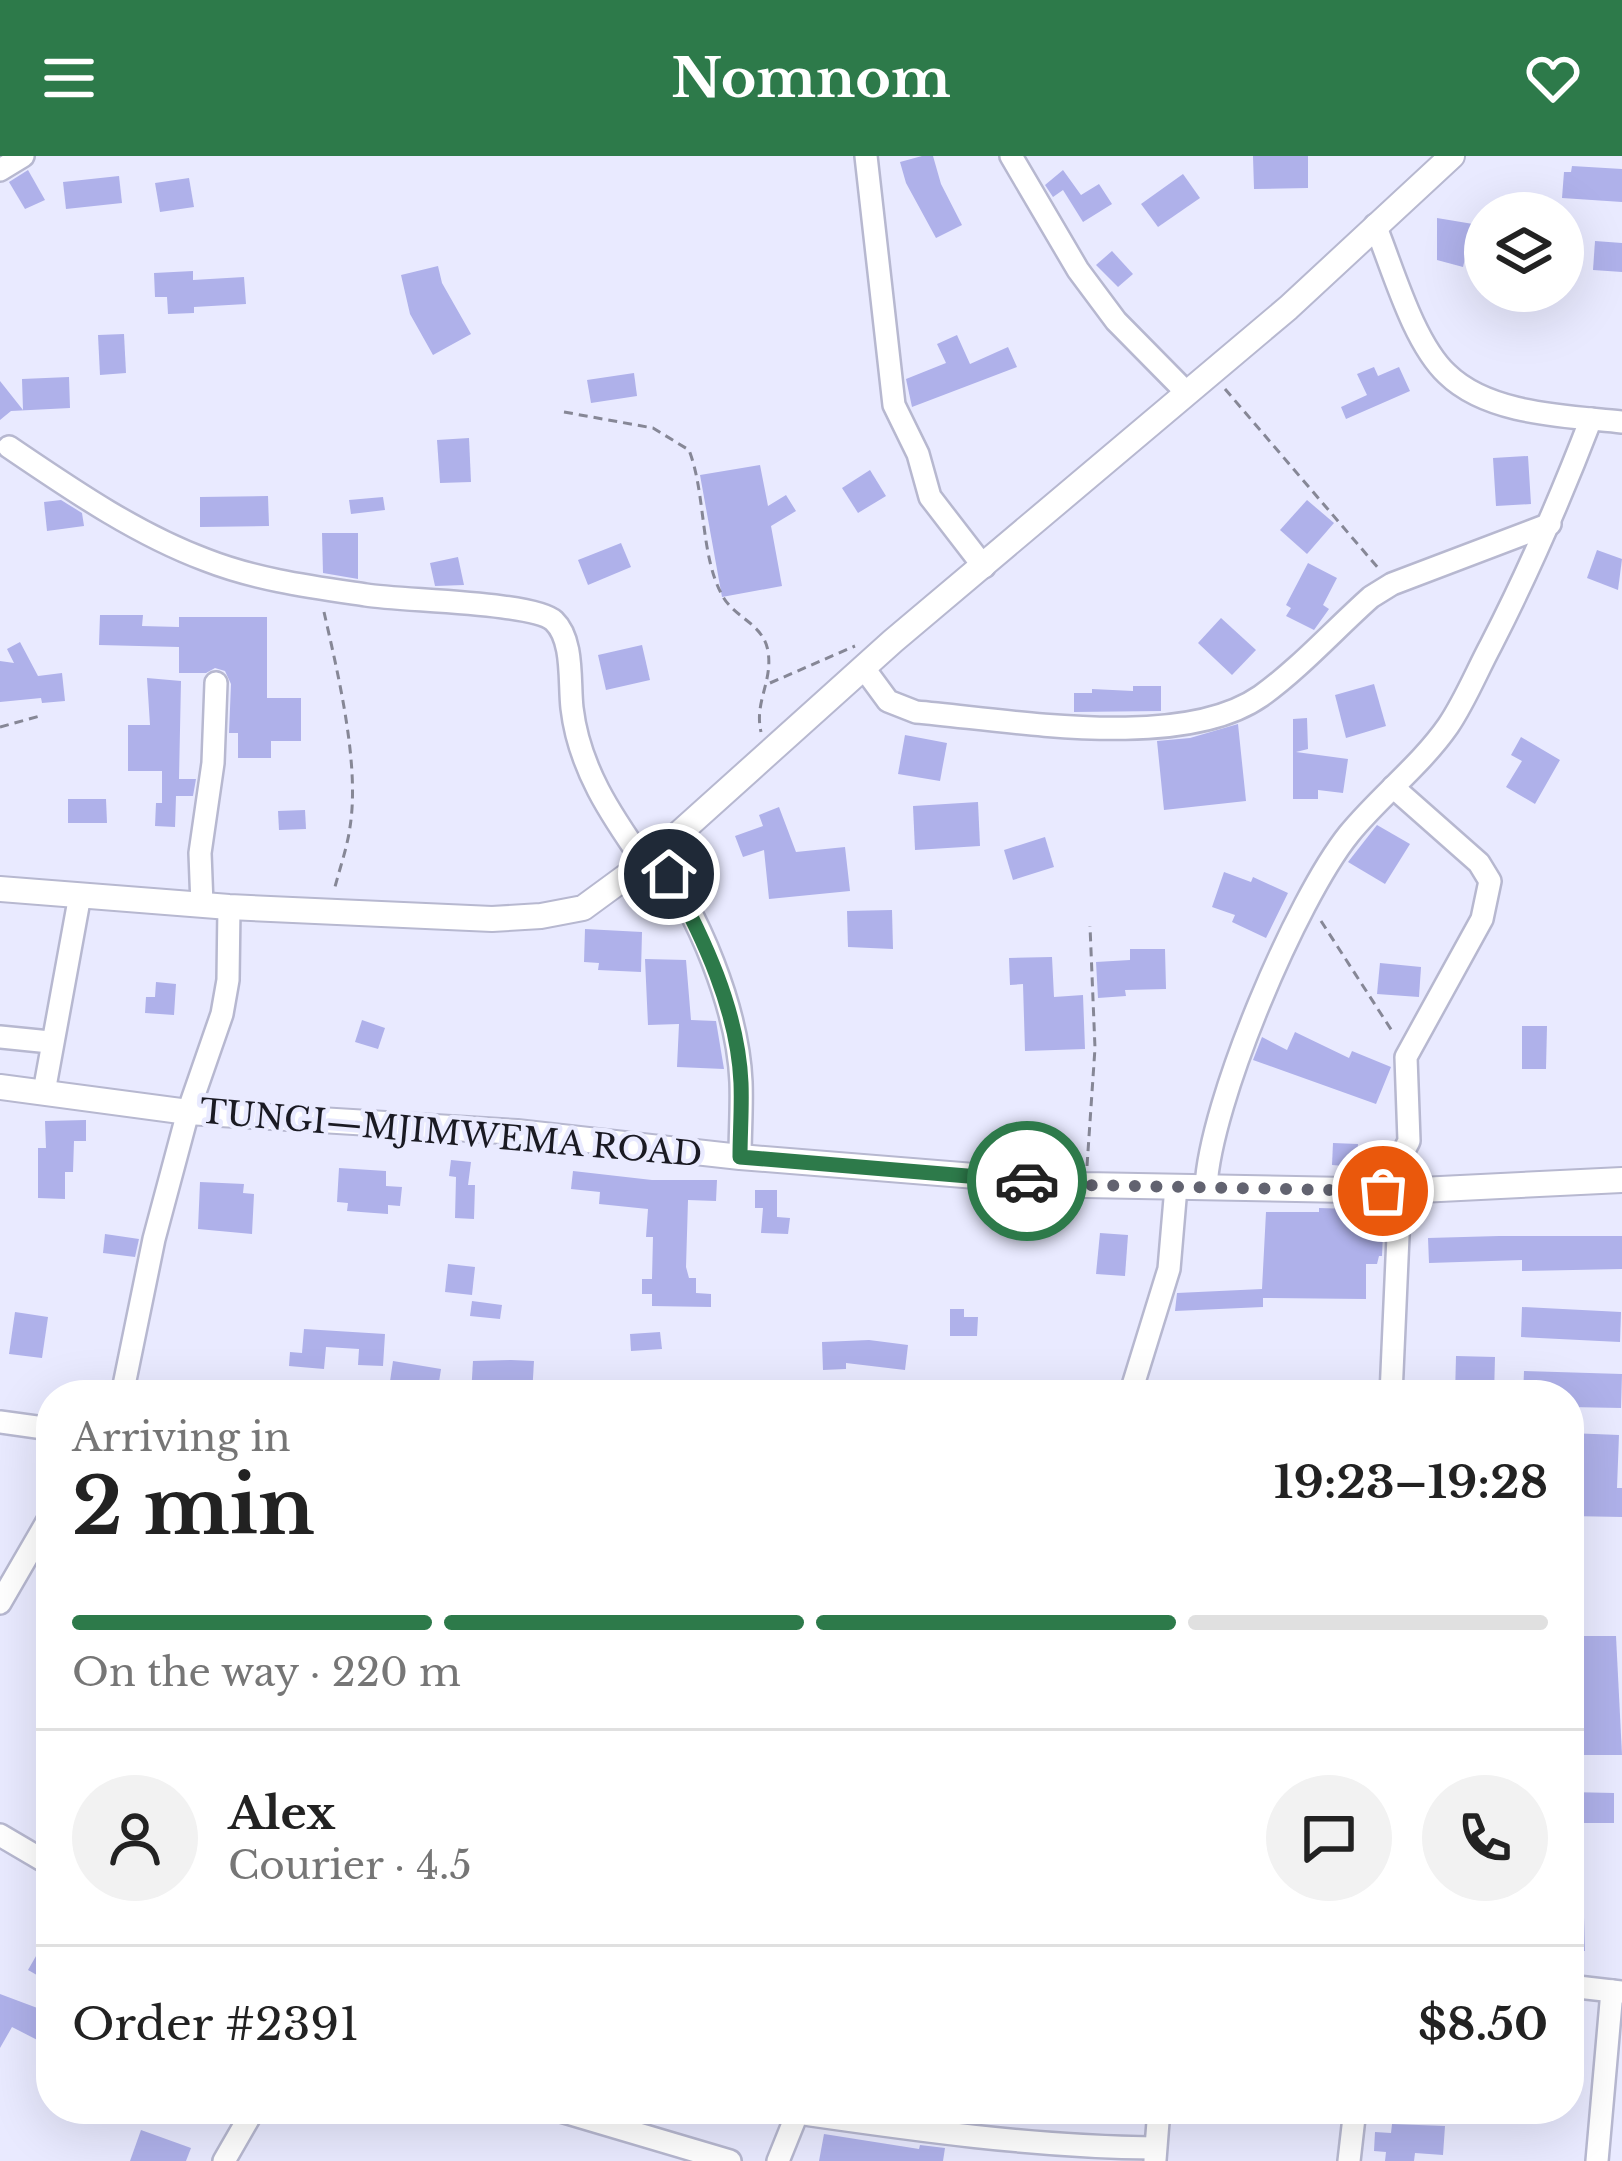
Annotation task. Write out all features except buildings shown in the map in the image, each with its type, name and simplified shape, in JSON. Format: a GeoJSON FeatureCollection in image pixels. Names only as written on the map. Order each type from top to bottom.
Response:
{"type":"FeatureCollection","features":[{"type":"Feature","properties":{"kind":"street"},"geometry":{"type":"LineString","coordinates":[[0,170],[23,156]]}},
{"type":"Feature","properties":{"kind":"street"},"geometry":{"type":"LineString","coordinates":[[866,156],[894,406],[918,454],[930,497],[984,567]]}},
{"type":"Feature","properties":{"kind":"street"},"geometry":{"type":"LineString","coordinates":[[1011,156],[1078,270],[1116,321],[1187,393]]}},
{"type":"Feature","properties":{"kind":"street"},"geometry":{"type":"LineString","coordinates":[[0,889],[229,907],[492,919],[583,908],[649,859],[769,751],[860,656],[984,567],[1288,308],[1452,156]]}},
{"type":"Feature","properties":{"kind":"street"},"geometry":{"type":"LineString","coordinates":[[1375,226],[1418,329],[1448,376],[1473,393],[1508,406],[1622,422]]}},
{"type":"Feature","properties":{"kind":"street"},"geometry":{"type":"LineString","coordinates":[[1206,1187],[1213,1138],[1246,1043],[1307,898],[1348,836],[1451,721],[1550,524],[1591,419]]}},
{"type":"Feature","properties":{"kind":"street"},"geometry":{"type":"LineString","coordinates":[[9,447],[90,501],[204,560],[263,578],[405,602],[517,608],[551,617],[563,632],[572,713],[589,773],[605,806],[692,917],[734,1033],[741,1080],[740,1157]]}},
{"type":"Feature","properties":{"kind":"street"},"geometry":{"type":"LineString","coordinates":[[860,656],[888,701],[916,712],[1110,727],[1201,722],[1260,697],[1371,597],[1392,584],[1550,524]]}},
{"type":"Feature","properties":{"kind":"street"},"geometry":{"type":"LineString","coordinates":[[202,905],[200,853],[213,763],[216,683]]}},
{"type":"Feature","properties":{"kind":"street"},"geometry":{"type":"LineString","coordinates":[[1390,1380],[1391,1191],[1409,1141],[1406,1057],[1482,919],[1490,881],[1479,863],[1394,787]]}},
{"type":"Feature","properties":{"kind":"street"},"geometry":{"type":"LineString","coordinates":[[44,1092],[80,895]]}},
{"type":"Feature","properties":{"kind":"street"},"geometry":{"type":"LineString","coordinates":[[125,1380],[154,1239],[188,1112],[222,1014],[228,980],[229,907]]}},
{"type":"Feature","properties":{"kind":"street"},"geometry":{"type":"LineString","coordinates":[[0,1037],[50,1042]]}},
{"type":"Feature","properties":{"kind":"street","name":"TUNGI—MJIMWEMA ROAD"},"geometry":{"type":"LineString","coordinates":[[0,1087],[188,1112],[517,1132],[740,1157],[1085,1185],[1391,1191],[1622,1180]]}},
{"type":"Feature","properties":{"kind":"street"},"geometry":{"type":"LineString","coordinates":[[1135,1380],[1169,1269],[1176,1187]]}},
{"type":"Feature","properties":{"kind":"street"},"geometry":{"type":"LineString","coordinates":[[0,1422],[36,1427]]}},
{"type":"Feature","properties":{"kind":"street"},"geometry":{"type":"LineString","coordinates":[[0,1603],[36,1541]]}},
{"type":"Feature","properties":{"kind":"street"},"geometry":{"type":"LineString","coordinates":[[0,1835],[36,1856]]}},
{"type":"Feature","properties":{"kind":"street"},"geometry":{"type":"LineString","coordinates":[[1584,1988],[1617,1992],[1597,2161]]}},
{"type":"Feature","properties":{"kind":"street"},"geometry":{"type":"LineString","coordinates":[[224,2161],[245,2124]]}},
{"type":"Feature","properties":{"kind":"street"},"geometry":{"type":"LineString","coordinates":[[605,2124],[730,2161]]}},
{"type":"Feature","properties":{"kind":"street"},"geometry":{"type":"LineString","coordinates":[[778,2161],[793,2124]]}},
{"type":"Feature","properties":{"kind":"street"},"geometry":{"type":"LineString","coordinates":[[876,2124],[1154,2154],[1157,2124]]}},
{"type":"Feature","properties":{"kind":"street"},"geometry":{"type":"LineString","coordinates":[[1349,2161],[1353,2124]]}},
{"type":"Feature","properties":{"kind":"path"},"geometry":{"type":"LineString","coordinates":[[1212,372],[1392,584]]}},
{"type":"Feature","properties":{"kind":"path"},"geometry":{"type":"LineString","coordinates":[[564,412],[653,428],[689,450],[722,597],[761,632],[767,645],[769,683],[757,711],[769,751]]}},
{"type":"Feature","properties":{"kind":"path"},"geometry":{"type":"LineString","coordinates":[[318,587],[340,682],[352,788],[350,827],[329,911]]}},
{"type":"Feature","properties":{"kind":"path"},"geometry":{"type":"LineString","coordinates":[[769,683],[860,656]]}},
{"type":"Feature","properties":{"kind":"path"},"geometry":{"type":"LineString","coordinates":[[0,728],[40,716]]}},
{"type":"Feature","properties":{"kind":"path"},"geometry":{"type":"LineString","coordinates":[[1307,898],[1379,1005],[1406,1057]]}},
{"type":"Feature","properties":{"kind":"path"},"geometry":{"type":"LineString","coordinates":[[1085,1185],[1095,1048],[1090,926]]}},
{"type":"Feature","properties":{"kind":"way so far"},"geometry":{"type":"LineString","coordinates":[[1027,1181],[1383,1191]]}},
{"type":"Feature","properties":{"kind":"route"},"geometry":{"type":"LineString","coordinates":[[669,874],[713,965],[734,1033],[741,1080],[740,1157],[1027,1181]]}}]}
